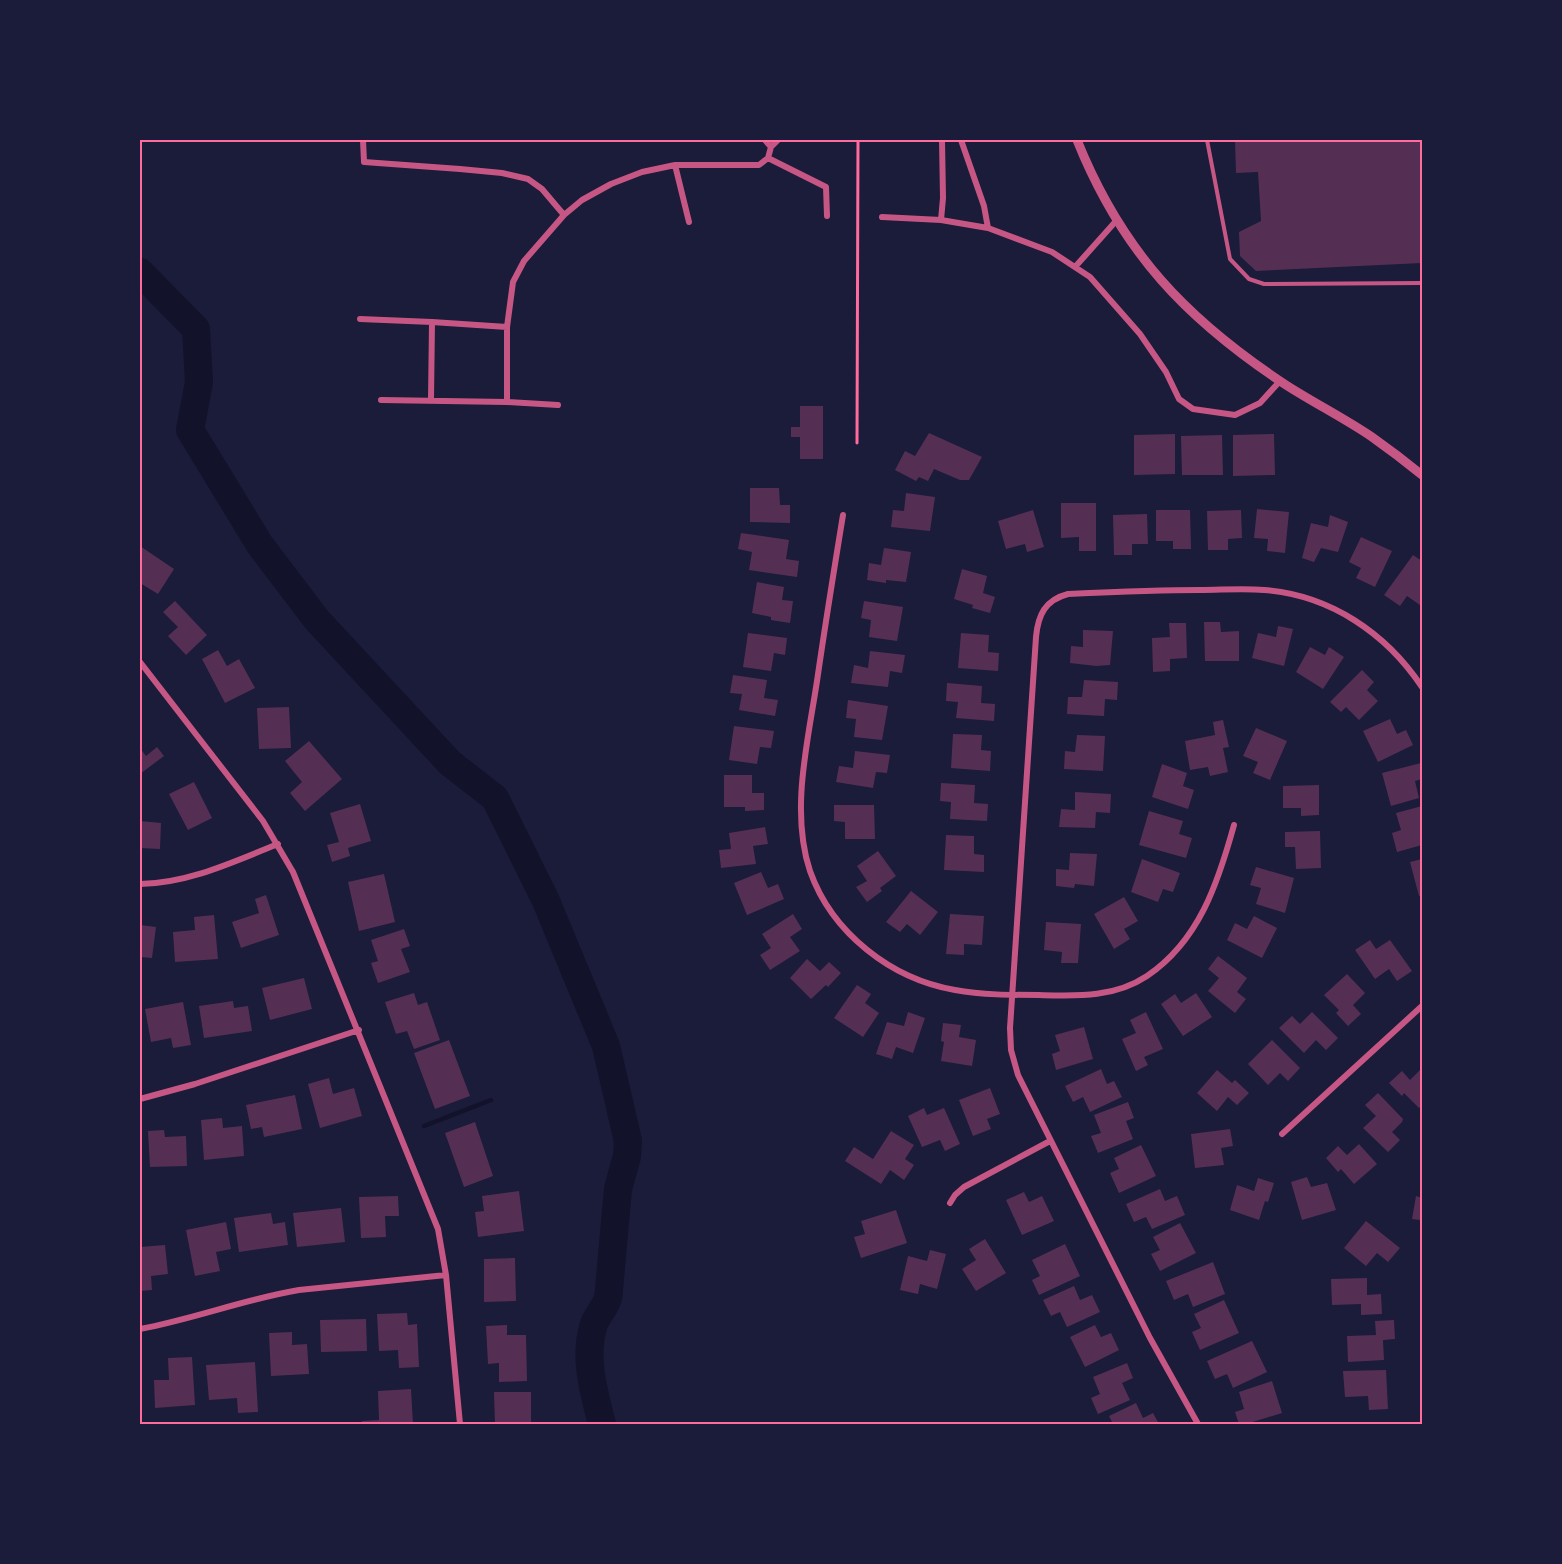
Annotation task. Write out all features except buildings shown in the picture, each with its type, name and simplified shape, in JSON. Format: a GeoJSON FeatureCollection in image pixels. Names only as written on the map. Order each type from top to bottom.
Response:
{"type":"FeatureCollection","features":[{"type":"Feature","properties":{"kind":"street"},"geometry":{"type":"LineString","coordinates":[[363,140],[364,162],[502,173],[528,179],[542,189],[564,215]]}},
{"type":"Feature","properties":{"kind":"street"},"geometry":{"type":"LineString","coordinates":[[765,140],[771,147]]}},
{"type":"Feature","properties":{"kind":"street"},"geometry":{"type":"LineString","coordinates":[[507,402],[507,327],[513,282],[525,261],[564,215],[582,200],[611,184],[642,172],[675,165],[759,165],[768,158],[771,147],[778,140]]}},
{"type":"Feature","properties":{"kind":"street"},"geometry":{"type":"LineString","coordinates":[[941,220],[942,140]]}},
{"type":"Feature","properties":{"kind":"street"},"geometry":{"type":"LineString","coordinates":[[961,140],[984,206],[988,228]]}},
{"type":"Feature","properties":{"kind":"street"},"geometry":{"type":"LineString","coordinates":[[1077,140],[1091,174],[1116,220],[1137,251],[1188,310],[1235,349],[1280,381],[1371,436],[1422,475]]}},
{"type":"Feature","properties":{"kind":"street"},"geometry":{"type":"LineString","coordinates":[[768,158],[826,187],[827,216]]}},
{"type":"Feature","properties":{"kind":"street"},"geometry":{"type":"LineString","coordinates":[[675,165],[689,222]]}},
{"type":"Feature","properties":{"kind":"street"},"geometry":{"type":"LineString","coordinates":[[882,217],[941,220],[988,228],[1052,252],[1090,278],[1140,334],[1166,372],[1179,399],[1193,409],[1235,415],[1260,403],[1280,381]]}},
{"type":"Feature","properties":{"kind":"street"},"geometry":{"type":"LineString","coordinates":[[1075,267],[1116,220]]}},
{"type":"Feature","properties":{"kind":"street"},"geometry":{"type":"LineString","coordinates":[[360,319],[507,327]]}},
{"type":"Feature","properties":{"kind":"street"},"geometry":{"type":"LineString","coordinates":[[431,400],[432,322]]}},
{"type":"Feature","properties":{"kind":"street"},"geometry":{"type":"LineString","coordinates":[[381,400],[558,405]]}},
{"type":"Feature","properties":{"kind":"street"},"geometry":{"type":"LineString","coordinates":[[843,515],[800,802],[802,836],[810,870],[825,901],[858,942],[887,964],[909,976],[939,986],[971,992],[1013,995],[1074,996],[1113,991],[1146,977],[1185,942],[1197,924],[1217,879],[1234,825]]}},
{"type":"Feature","properties":{"kind":"street"},"geometry":{"type":"LineString","coordinates":[[1198,1425],[1150,1338],[1050,1141],[1014,1062],[1010,1039],[1037,629],[1041,613],[1053,599],[1068,594],[1164,590],[1263,590],[1296,595],[1334,609],[1368,629],[1390,647],[1422,687]]}},
{"type":"Feature","properties":{"kind":"street"},"geometry":{"type":"LineString","coordinates":[[140,662],[263,821],[293,872],[434,1216],[446,1275],[459,1425]]}},
{"type":"Feature","properties":{"kind":"street"},"geometry":{"type":"LineString","coordinates":[[140,884],[177,881],[208,872],[278,844]]}},
{"type":"Feature","properties":{"kind":"street"},"geometry":{"type":"LineString","coordinates":[[1282,1134],[1422,1006]]}},
{"type":"Feature","properties":{"kind":"street"},"geometry":{"type":"LineString","coordinates":[[140,1100],[359,1030]]}},
{"type":"Feature","properties":{"kind":"street"},"geometry":{"type":"LineString","coordinates":[[950,1203],[964,1187],[1050,1141]]}},
{"type":"Feature","properties":{"kind":"street"},"geometry":{"type":"LineString","coordinates":[[140,1329],[190,1319],[278,1293],[446,1275]]}},
{"type":"Feature","properties":{"kind":"lane"},"geometry":{"type":"LineString","coordinates":[[1207,140],[1230,259],[1249,279],[1264,284],[1422,283]]}},
{"type":"Feature","properties":{"kind":"path"},"geometry":{"type":"LineString","coordinates":[[856,443],[858,140]]}},
{"type":"Feature","properties":{"kind":"waterway"},"geometry":{"type":"LineString","coordinates":[[140,272],[196,329],[199,382],[190,430],[260,545],[317,620],[450,763],[495,798],[546,901],[606,1046],[628,1141],[627,1156],[618,1189],[608,1296],[594,1323],[590,1339],[591,1376],[602,1424]]}},
{"type":"Feature","properties":{"kind":"waterway"},"geometry":{"type":"LineString","coordinates":[[424,1126],[491,1100]]}}]}
